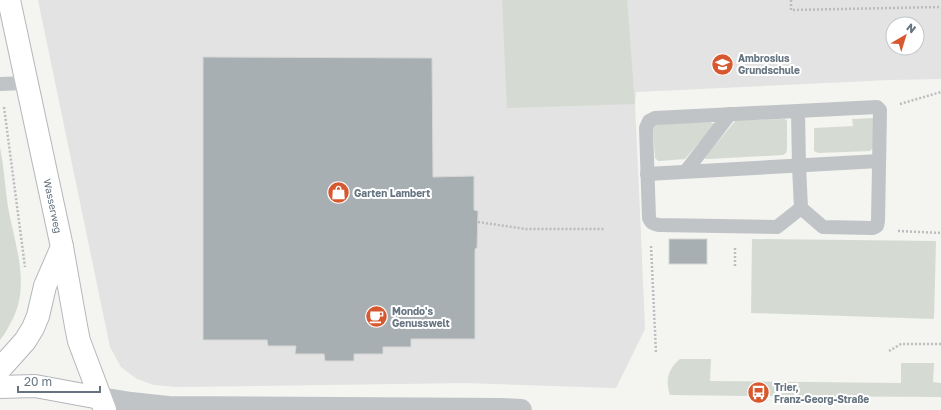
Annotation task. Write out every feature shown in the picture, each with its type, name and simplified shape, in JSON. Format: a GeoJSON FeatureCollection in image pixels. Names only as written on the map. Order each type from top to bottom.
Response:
{"type":"FeatureCollection","features":[{"type":"Feature","properties":{"kind":"main road","name":"Wasserweg"},"geometry":{"type":"LineString","coordinates":[[9,0],[62,248],[79,341],[103,404]]}},
{"type":"Feature","properties":{"kind":"main road"},"geometry":{"type":"LineString","coordinates":[[0,369],[25,341],[33,328],[38,316],[44,286],[62,248]]}},
{"type":"Feature","properties":{"kind":"main road"},"geometry":{"type":"LineString","coordinates":[[0,387],[36,386],[103,404]]}},
{"type":"Feature","properties":{"kind":"street"},"geometry":{"type":"LineString","coordinates":[[103,404],[131,403],[168,407],[521,410]]}},
{"type":"Feature","properties":{"kind":"lane"},"geometry":{"type":"LineString","coordinates":[[0,84],[27,83]]}},
{"type":"Feature","properties":{"kind":"lane"},"geometry":{"type":"LineString","coordinates":[[798,111],[801,208],[823,227],[873,228],[877,226],[880,110],[877,107],[655,118],[649,122],[646,128],[649,218],[650,222],[653,224],[777,227],[801,208]]}},
{"type":"Feature","properties":{"kind":"lane"},"geometry":{"type":"LineString","coordinates":[[686,171],[730,114]]}},
{"type":"Feature","properties":{"kind":"lane"},"geometry":{"type":"LineString","coordinates":[[648,174],[879,161]]}},
{"type":"Feature","properties":{"kind":"path"},"geometry":{"type":"LineString","coordinates":[[791,0],[791,10],[941,6]]}},
{"type":"Feature","properties":{"kind":"path"},"geometry":{"type":"LineString","coordinates":[[0,84],[26,274]]}},
{"type":"Feature","properties":{"kind":"path"},"geometry":{"type":"LineString","coordinates":[[880,110],[941,92]]}},
{"type":"Feature","properties":{"kind":"path"},"geometry":{"type":"LineString","coordinates":[[478,222],[526,229],[604,229]]}},
{"type":"Feature","properties":{"kind":"path"},"geometry":{"type":"LineString","coordinates":[[650,222],[656,353]]}},
{"type":"Feature","properties":{"kind":"path"},"geometry":{"type":"LineString","coordinates":[[877,226],[887,231],[941,233]]}},
{"type":"Feature","properties":{"kind":"path"},"geometry":{"type":"LineString","coordinates":[[888,351],[901,344],[941,344]]}},
{"type":"Feature","properties":{"kind":"shaded area","name":"Garten Lambert"},"geometry":{"type":"Polygon","coordinates":[[[38,0],[941,0],[941,79],[889,80],[636,92],[635,104],[645,329],[616,388],[466,383],[177,387],[154,385],[137,379],[121,367],[110,347],[38,0]]]}},
{"type":"Feature","properties":{"kind":"shaded area"},"geometry":{"type":"Polygon","coordinates":[[[502,0],[627,0],[635,104],[507,108],[502,0]]]}},
{"type":"Feature","properties":{"kind":"shaded area"},"geometry":{"type":"Polygon","coordinates":[[[874,118],[874,147],[870,151],[818,153],[814,151],[814,128],[853,126],[852,119],[874,118]]]}},
{"type":"Feature","properties":{"kind":"shaded area"},"geometry":{"type":"Polygon","coordinates":[[[736,120],[787,120],[787,150],[783,155],[709,159],[706,159],[705,157],[736,120]]]}},
{"type":"Feature","properties":{"kind":"shaded area"},"geometry":{"type":"Polygon","coordinates":[[[713,123],[714,125],[685,159],[658,161],[655,158],[654,126],[658,124],[713,123]]]}},
{"type":"Feature","properties":{"kind":"shaded area"},"geometry":{"type":"Polygon","coordinates":[[[0,147],[8,207],[18,251],[21,281],[17,310],[0,340],[0,147]]]}},
{"type":"Feature","properties":{"kind":"shaded area"},"geometry":{"type":"Polygon","coordinates":[[[752,239],[936,241],[934,319],[751,313],[752,239]]]}},
{"type":"Feature","properties":{"kind":"shaded area"},"geometry":{"type":"Polygon","coordinates":[[[680,359],[711,359],[710,381],[901,383],[901,363],[934,363],[933,382],[941,383],[941,397],[770,396],[770,390],[749,389],[749,396],[670,395],[668,380],[670,371],[680,359]]]}},
{"type":"Feature","properties":{"kind":"building","name":"Garten Lambert"},"geometry":{"type":"Polygon","coordinates":[[[203,57],[432,58],[433,177],[474,176],[474,210],[478,211],[477,248],[475,249],[475,339],[411,339],[411,347],[383,347],[383,354],[354,354],[354,361],[325,361],[324,354],[295,354],[296,346],[268,346],[267,340],[203,340],[203,57]]]}},
{"type":"Feature","properties":{"kind":"building"},"geometry":{"type":"Polygon","coordinates":[[[669,239],[707,239],[707,264],[669,264],[669,239]]]}},
{"type":"Feature","properties":{"kind":"place","name":"Ambrosius Grundschule"},"geometry":{"type":"Point","coordinates":[723,64]}},
{"type":"Feature","properties":{"kind":"place","name":"Garten Lambert"},"geometry":{"type":"Point","coordinates":[338,193]}},
{"type":"Feature","properties":{"kind":"place","name":"Mondo's Genusswelt"},"geometry":{"type":"Point","coordinates":[376,317]}},
{"type":"Feature","properties":{"kind":"place","name":"Trier, Franz-Georg-Straße"},"geometry":{"type":"Point","coordinates":[759,393]}}]}
